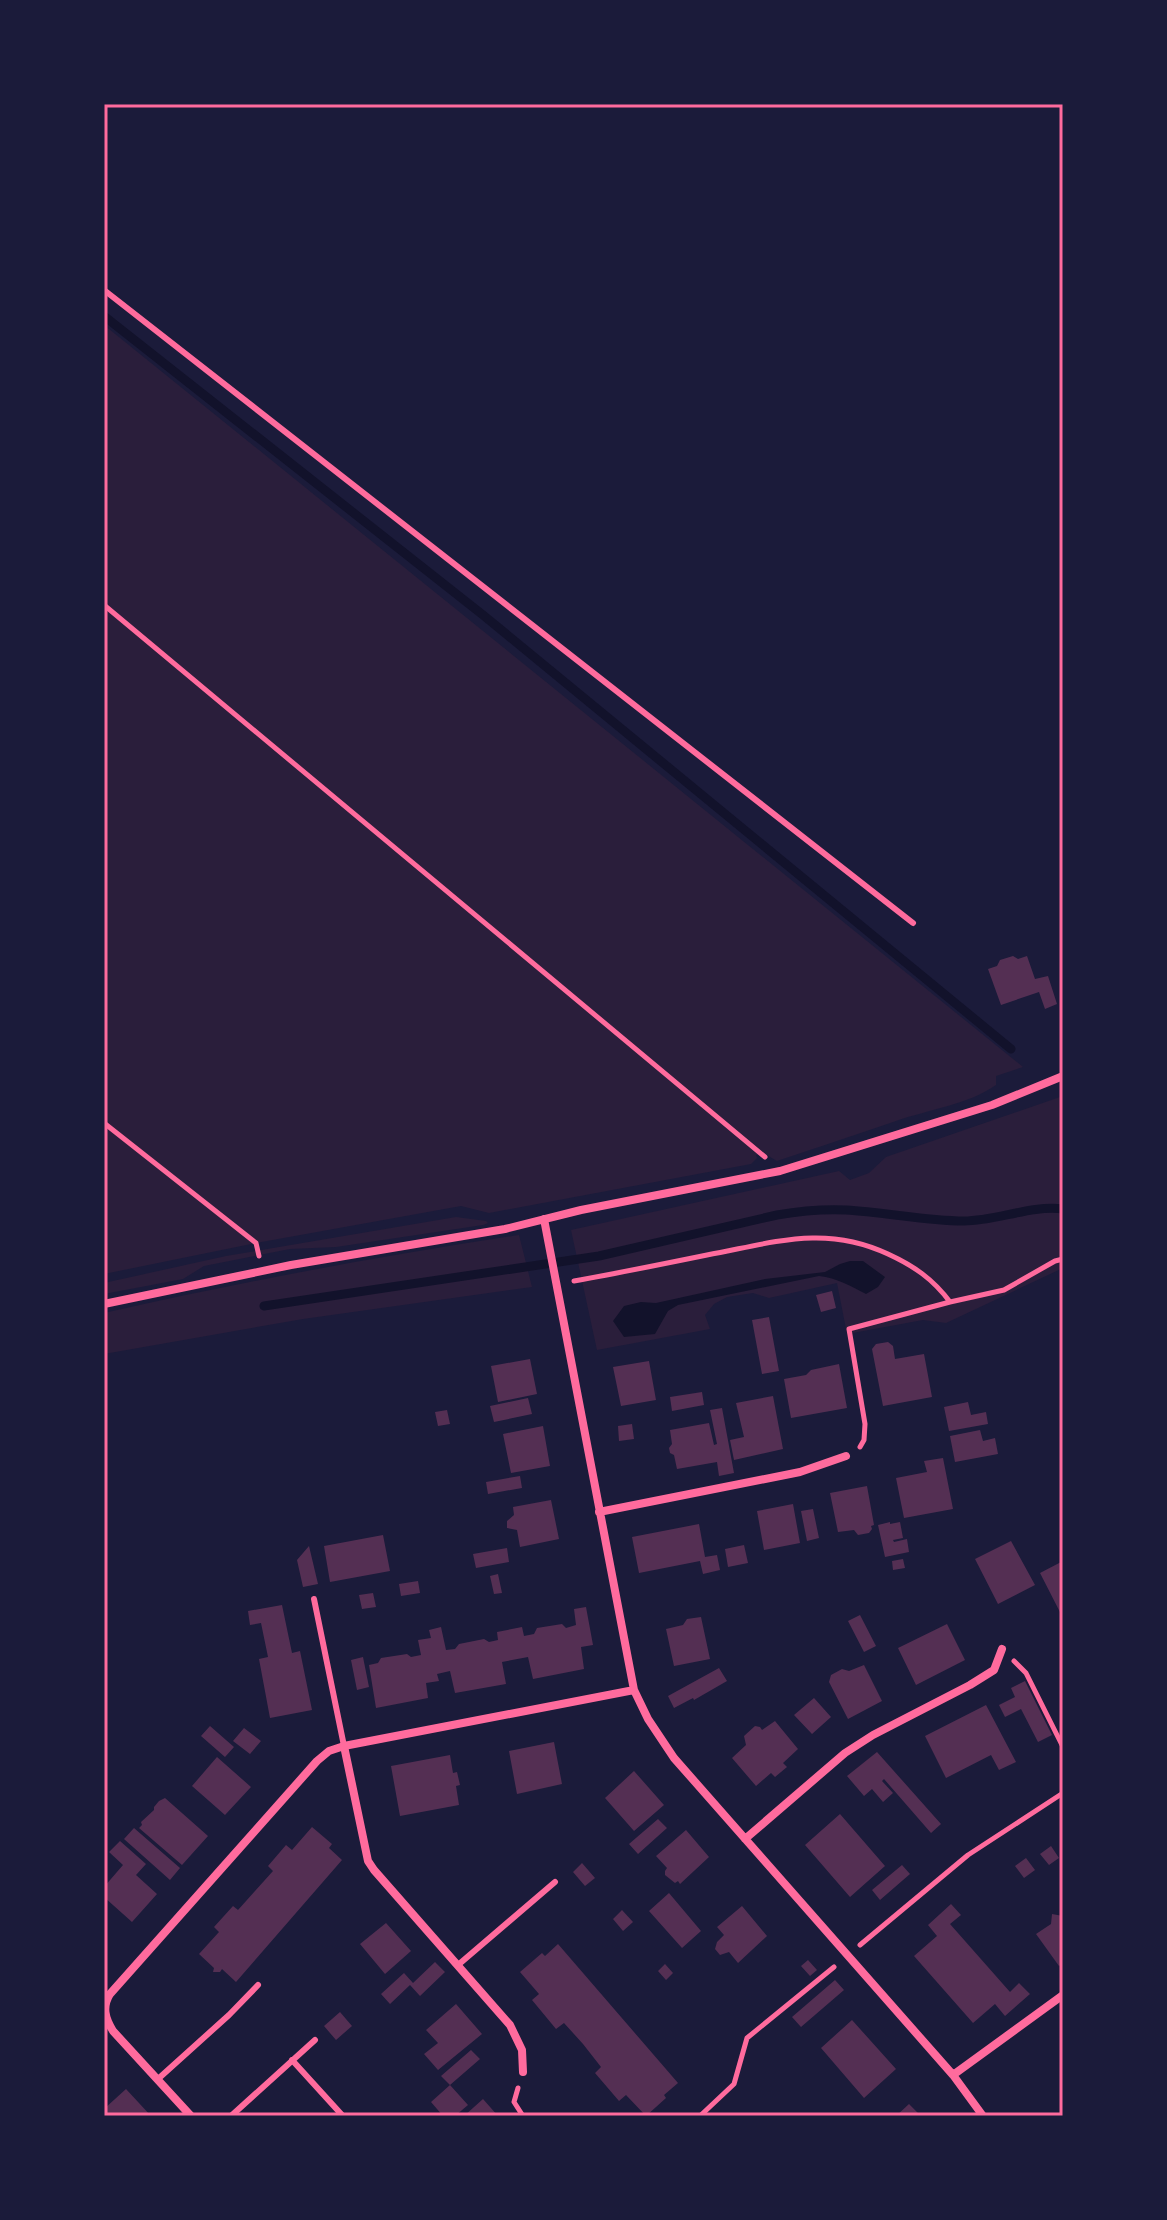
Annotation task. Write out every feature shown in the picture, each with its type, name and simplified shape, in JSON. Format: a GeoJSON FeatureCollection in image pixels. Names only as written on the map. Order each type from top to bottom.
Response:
{"type":"FeatureCollection","features":[{"type":"Feature","properties":{"kind":"street"},"geometry":{"type":"LineString","coordinates":[[104,1304],[291,1265],[505,1229],[581,1210],[780,1171],[992,1105],[1063,1076]]}},
{"type":"Feature","properties":{"kind":"street"},"geometry":{"type":"LineString","coordinates":[[544,1219],[634,1690],[648,1719],[674,1758],[953,2075],[983,2116]]}},
{"type":"Feature","properties":{"kind":"street"},"geometry":{"type":"LineString","coordinates":[[599,1512],[800,1472],[846,1456]]}},
{"type":"Feature","properties":{"kind":"street"},"geometry":{"type":"LineString","coordinates":[[745,1839],[845,1753],[994,1670],[1002,1649]]}},
{"type":"Feature","properties":{"kind":"street"},"geometry":{"type":"LineString","coordinates":[[191,2116],[110,2025],[105,2015],[108,1998],[307,1770],[329,1751],[344,1746],[634,1690]]}},
{"type":"Feature","properties":{"kind":"street"},"geometry":{"type":"LineString","coordinates":[[344,1746],[368,1861],[510,2025],[522,2050],[523,2072]]}},
{"type":"Feature","properties":{"kind":"street"},"geometry":{"type":"LineString","coordinates":[[953,2075],[1063,1995]]}},
{"type":"Feature","properties":{"kind":"lane"},"geometry":{"type":"LineString","coordinates":[[104,290],[913,923]]}},
{"type":"Feature","properties":{"kind":"lane"},"geometry":{"type":"LineString","coordinates":[[314,1599],[344,1746]]}},
{"type":"Feature","properties":{"kind":"lane"},"geometry":{"type":"LineString","coordinates":[[458,1965],[555,1882]]}},
{"type":"Feature","properties":{"kind":"lane"},"geometry":{"type":"LineString","coordinates":[[158,2079],[258,1985]]}},
{"type":"Feature","properties":{"kind":"lane"},"geometry":{"type":"LineString","coordinates":[[231,2116],[315,2040]]}},
{"type":"Feature","properties":{"kind":"lane"},"geometry":{"type":"LineString","coordinates":[[292,2060],[342,2115]]}},
{"type":"Feature","properties":{"kind":"path"},"geometry":{"type":"LineString","coordinates":[[104,605],[780,1171]]}},
{"type":"Feature","properties":{"kind":"path"},"geometry":{"type":"LineString","coordinates":[[104,1123],[256,1243]]}},
{"type":"Feature","properties":{"kind":"path"},"geometry":{"type":"LineString","coordinates":[[558,1284],[792,1239],[837,1238],[878,1249],[914,1266],[936,1284],[950,1302]]}},
{"type":"Feature","properties":{"kind":"path"},"geometry":{"type":"LineString","coordinates":[[846,1456],[859,1448],[864,1440],[865,1424],[849,1329],[1004,1290],[1063,1259]]}},
{"type":"Feature","properties":{"kind":"path"},"geometry":{"type":"LineString","coordinates":[[1002,1649],[1026,1673],[1063,1747]]}},
{"type":"Feature","properties":{"kind":"path"},"geometry":{"type":"LineString","coordinates":[[700,2116],[734,2084],[747,2038],[968,1855],[1063,1793]]}},
{"type":"Feature","properties":{"kind":"path"},"geometry":{"type":"LineString","coordinates":[[523,2072],[514,2102],[523,2116]]}},
{"type":"Feature","properties":{"kind":"shaded area"},"geometry":{"type":"Polygon","coordinates":[[[104,325],[1023,1067],[996,1076],[996,1085],[973,1097],[777,1161],[765,1154],[756,1155],[751,1164],[489,1213],[461,1206],[104,1274],[104,325]]]}},
{"type":"Feature","properties":{"kind":"shaded area"},"geometry":{"type":"Polygon","coordinates":[[[1063,1096],[1063,1268],[946,1323],[923,1320],[847,1334],[837,1283],[769,1298],[753,1293],[727,1297],[714,1304],[705,1315],[710,1329],[597,1350],[571,1230],[839,1171],[850,1180],[869,1173],[886,1157],[1063,1096]]]}},
{"type":"Feature","properties":{"kind":"shaded area"},"geometry":{"type":"Polygon","coordinates":[[[456,1217],[488,1223],[336,1247],[290,1249],[204,1266],[183,1279],[104,1294],[104,1283],[226,1256],[456,1217]]]}},
{"type":"Feature","properties":{"kind":"shaded area"},"geometry":{"type":"Polygon","coordinates":[[[519,1235],[532,1287],[303,1319],[104,1354],[104,1313],[311,1270],[519,1235]]]}},
{"type":"Feature","properties":{"kind":"shaded area"},"geometry":{"type":"Polygon","coordinates":[[[850,1261],[863,1261],[885,1277],[878,1287],[866,1294],[838,1280],[819,1276],[678,1305],[668,1311],[655,1334],[624,1337],[613,1321],[624,1306],[656,1303],[765,1279],[825,1272],[850,1261]]]}},
{"type":"Feature","properties":{"kind":"building"},"geometry":{"type":"Polygon","coordinates":[[[1013,956],[1018,959],[1027,956],[1035,979],[1048,976],[1057,1004],[1045,1009],[1039,992],[1001,1005],[988,969],[997,966],[1000,960],[1013,956]]]}},
{"type":"Feature","properties":{"kind":"building"},"geometry":{"type":"Polygon","coordinates":[[[832,1291],[836,1308],[821,1312],[816,1295],[832,1291]]]}},
{"type":"Feature","properties":{"kind":"building"},"geometry":{"type":"Polygon","coordinates":[[[769,1317],[779,1371],[762,1374],[752,1320],[769,1317]]]}},
{"type":"Feature","properties":{"kind":"building"},"geometry":{"type":"Polygon","coordinates":[[[888,1342],[893,1346],[895,1359],[924,1354],[932,1397],[883,1406],[872,1349],[876,1344],[888,1342]]]}},
{"type":"Feature","properties":{"kind":"building"},"geometry":{"type":"Polygon","coordinates":[[[530,1359],[537,1394],[498,1402],[491,1366],[530,1359]]]}},
{"type":"Feature","properties":{"kind":"building"},"geometry":{"type":"Polygon","coordinates":[[[649,1361],[656,1400],[621,1406],[613,1367],[649,1361]]]}},
{"type":"Feature","properties":{"kind":"building"},"geometry":{"type":"Polygon","coordinates":[[[839,1364],[847,1408],[791,1418],[784,1379],[839,1364]]]}},
{"type":"Feature","properties":{"kind":"building"},"geometry":{"type":"Polygon","coordinates":[[[702,1392],[704,1405],[672,1411],[670,1397],[702,1392]]]}},
{"type":"Feature","properties":{"kind":"building"},"geometry":{"type":"Polygon","coordinates":[[[773,1396],[783,1449],[734,1460],[730,1440],[744,1437],[736,1403],[773,1396]]]}},
{"type":"Feature","properties":{"kind":"building"},"geometry":{"type":"Polygon","coordinates":[[[528,1398],[532,1414],[494,1422],[490,1406],[528,1398]]]}},
{"type":"Feature","properties":{"kind":"building"},"geometry":{"type":"Polygon","coordinates":[[[968,1402],[971,1415],[986,1412],[988,1424],[949,1431],[944,1407],[968,1402]]]}},
{"type":"Feature","properties":{"kind":"building"},"geometry":{"type":"Polygon","coordinates":[[[722,1408],[734,1473],[719,1476],[717,1462],[677,1469],[669,1448],[672,1444],[670,1430],[709,1423],[714,1445],[717,1444],[710,1410],[722,1408]]]}},
{"type":"Feature","properties":{"kind":"building"},"geometry":{"type":"Polygon","coordinates":[[[447,1410],[450,1424],[438,1426],[435,1412],[447,1410]]]}},
{"type":"Feature","properties":{"kind":"building"},"geometry":{"type":"Polygon","coordinates":[[[632,1424],[634,1439],[619,1441],[618,1426],[632,1424]]]}},
{"type":"Feature","properties":{"kind":"building"},"geometry":{"type":"Polygon","coordinates":[[[543,1426],[550,1466],[511,1473],[503,1434],[543,1426]]]}},
{"type":"Feature","properties":{"kind":"building"},"geometry":{"type":"Polygon","coordinates":[[[980,1430],[983,1441],[995,1438],[998,1454],[955,1462],[950,1436],[980,1430]]]}},
{"type":"Feature","properties":{"kind":"building"},"geometry":{"type":"Polygon","coordinates":[[[943,1458],[953,1509],[904,1518],[896,1478],[927,1472],[924,1461],[943,1458]]]}},
{"type":"Feature","properties":{"kind":"building"},"geometry":{"type":"Polygon","coordinates":[[[520,1476],[522,1488],[488,1494],[486,1482],[520,1476]]]}},
{"type":"Feature","properties":{"kind":"building"},"geometry":{"type":"Polygon","coordinates":[[[867,1486],[874,1525],[872,1529],[869,1533],[858,1535],[854,1530],[838,1532],[830,1493],[867,1486]]]}},
{"type":"Feature","properties":{"kind":"building"},"geometry":{"type":"Polygon","coordinates":[[[551,1500],[559,1539],[520,1547],[517,1530],[507,1528],[507,1521],[514,1515],[513,1507],[551,1500]]]}},
{"type":"Feature","properties":{"kind":"building"},"geometry":{"type":"Polygon","coordinates":[[[793,1504],[800,1543],[764,1550],[757,1511],[793,1504]]]}},
{"type":"Feature","properties":{"kind":"building"},"geometry":{"type":"Polygon","coordinates":[[[813,1509],[819,1538],[807,1541],[801,1511],[813,1509]]]}},
{"type":"Feature","properties":{"kind":"building"},"geometry":{"type":"Polygon","coordinates":[[[900,1522],[903,1538],[893,1540],[907,1539],[909,1552],[885,1557],[878,1525],[900,1522]]]}},
{"type":"Feature","properties":{"kind":"building"},"geometry":{"type":"Polygon","coordinates":[[[699,1524],[705,1557],[717,1555],[720,1570],[703,1574],[700,1561],[639,1573],[632,1537],[699,1524]]]}},
{"type":"Feature","properties":{"kind":"building"},"geometry":{"type":"Polygon","coordinates":[[[383,1535],[390,1571],[330,1582],[324,1546],[383,1535]]]}},
{"type":"Feature","properties":{"kind":"building"},"geometry":{"type":"Polygon","coordinates":[[[1011,1541],[1035,1585],[998,1604],[975,1559],[1011,1541]]]}},
{"type":"Feature","properties":{"kind":"building"},"geometry":{"type":"Polygon","coordinates":[[[744,1545],[748,1563],[728,1567],[725,1549],[744,1545]]]}},
{"type":"Feature","properties":{"kind":"building"},"geometry":{"type":"Polygon","coordinates":[[[309,1546],[318,1584],[303,1587],[297,1560],[309,1546]]]}},
{"type":"Feature","properties":{"kind":"building"},"geometry":{"type":"Polygon","coordinates":[[[507,1548],[509,1562],[476,1568],[473,1554],[507,1548]]]}},
{"type":"Feature","properties":{"kind":"building"},"geometry":{"type":"Polygon","coordinates":[[[903,1559],[905,1568],[893,1570],[892,1561],[903,1559]]]}},
{"type":"Feature","properties":{"kind":"building"},"geometry":{"type":"Polygon","coordinates":[[[1063,1561],[1063,1618],[1040,1573],[1063,1561]]]}},
{"type":"Feature","properties":{"kind":"building"},"geometry":{"type":"Polygon","coordinates":[[[498,1574],[502,1593],[494,1594],[490,1576],[498,1574]]]}},
{"type":"Feature","properties":{"kind":"building"},"geometry":{"type":"Polygon","coordinates":[[[418,1581],[420,1593],[401,1596],[399,1584],[418,1581]]]}},
{"type":"Feature","properties":{"kind":"building"},"geometry":{"type":"Polygon","coordinates":[[[373,1593],[376,1607],[362,1609],[359,1595],[373,1593]]]}},
{"type":"Feature","properties":{"kind":"building"},"geometry":{"type":"Polygon","coordinates":[[[282,1605],[292,1653],[300,1651],[312,1710],[270,1718],[259,1659],[268,1657],[261,1623],[250,1625],[248,1611],[282,1605]]]}},
{"type":"Feature","properties":{"kind":"building"},"geometry":{"type":"Polygon","coordinates":[[[586,1607],[593,1645],[581,1647],[584,1669],[533,1679],[528,1657],[502,1662],[506,1684],[455,1693],[450,1671],[437,1674],[439,1681],[426,1683],[428,1698],[376,1708],[369,1665],[378,1663],[381,1658],[421,1655],[418,1640],[431,1638],[429,1630],[441,1627],[446,1650],[455,1649],[459,1644],[484,1639],[489,1642],[498,1640],[497,1632],[522,1627],[524,1636],[534,1634],[537,1628],[576,1625],[574,1609],[586,1607]]]}},
{"type":"Feature","properties":{"kind":"building"},"geometry":{"type":"Polygon","coordinates":[[[860,1615],[876,1646],[864,1652],[848,1621],[860,1615]]]}},
{"type":"Feature","properties":{"kind":"building"},"geometry":{"type":"Polygon","coordinates":[[[701,1617],[710,1659],[674,1666],[666,1629],[683,1625],[687,1619],[701,1617]]]}},
{"type":"Feature","properties":{"kind":"building"},"geometry":{"type":"Polygon","coordinates":[[[947,1624],[965,1660],[916,1685],[898,1648],[947,1624]]]}},
{"type":"Feature","properties":{"kind":"building"},"geometry":{"type":"Polygon","coordinates":[[[363,1657],[369,1687],[357,1690],[351,1660],[363,1657]]]}},
{"type":"Feature","properties":{"kind":"building"},"geometry":{"type":"Polygon","coordinates":[[[864,1665],[882,1701],[848,1719],[829,1682],[831,1675],[842,1669],[849,1671],[864,1665]]]}},
{"type":"Feature","properties":{"kind":"building"},"geometry":{"type":"Polygon","coordinates":[[[719,1668],[727,1681],[674,1708],[668,1696],[719,1668]]]}},
{"type":"Feature","properties":{"kind":"building"},"geometry":{"type":"Polygon","coordinates":[[[1025,1681],[1052,1735],[1038,1742],[1021,1709],[1005,1717],[999,1705],[1015,1697],[1011,1688],[1025,1681]]]}},
{"type":"Feature","properties":{"kind":"building"},"geometry":{"type":"Polygon","coordinates":[[[814,1698],[831,1717],[812,1734],[794,1715],[814,1698]]]}},
{"type":"Feature","properties":{"kind":"building"},"geometry":{"type":"Polygon","coordinates":[[[986,1705],[1016,1762],[999,1770],[991,1755],[946,1778],[925,1736],[986,1705]]]}},
{"type":"Feature","properties":{"kind":"building"},"geometry":{"type":"Polygon","coordinates":[[[775,1721],[798,1749],[783,1763],[787,1767],[775,1777],[771,1773],[756,1786],[732,1758],[746,1745],[744,1736],[755,1726],[762,1730],[775,1721]]]}},
{"type":"Feature","properties":{"kind":"building"},"geometry":{"type":"Polygon","coordinates":[[[210,1726],[234,1747],[225,1757],[201,1736],[210,1726]]]}},
{"type":"Feature","properties":{"kind":"building"},"geometry":{"type":"Polygon","coordinates":[[[244,1728],[261,1741],[250,1754],[233,1741],[244,1728]]]}},
{"type":"Feature","properties":{"kind":"building"},"geometry":{"type":"Polygon","coordinates":[[[554,1742],[562,1784],[517,1794],[509,1751],[554,1742]]]}},
{"type":"Feature","properties":{"kind":"building"},"geometry":{"type":"Polygon","coordinates":[[[877,1752],[941,1824],[931,1833],[884,1779],[882,1781],[893,1793],[883,1802],[872,1789],[864,1796],[847,1776],[877,1752]]]}},
{"type":"Feature","properties":{"kind":"building"},"geometry":{"type":"Polygon","coordinates":[[[450,1755],[453,1773],[457,1772],[460,1785],[456,1786],[459,1805],[400,1816],[391,1766],[450,1755]]]}},
{"type":"Feature","properties":{"kind":"building"},"geometry":{"type":"Polygon","coordinates":[[[217,1757],[251,1787],[225,1815],[192,1786],[217,1757]]]}},
{"type":"Feature","properties":{"kind":"building"},"geometry":{"type":"Polygon","coordinates":[[[634,1771],[664,1805],[634,1831],[605,1798],[634,1771]]]}},
{"type":"Feature","properties":{"kind":"building"},"geometry":{"type":"Polygon","coordinates":[[[165,1798],[208,1836],[182,1865],[139,1828],[159,1801],[165,1798]]]}},
{"type":"Feature","properties":{"kind":"building"},"geometry":{"type":"Polygon","coordinates":[[[840,1814],[885,1866],[850,1897],[805,1845],[840,1814]]]}},
{"type":"Feature","properties":{"kind":"building"},"geometry":{"type":"Polygon","coordinates":[[[658,1819],[667,1828],[638,1854],[629,1844],[658,1819]]]}},
{"type":"Feature","properties":{"kind":"building"},"geometry":{"type":"Polygon","coordinates":[[[312,1827],[332,1844],[329,1848],[342,1860],[236,1982],[222,1969],[213,1972],[214,1968],[199,1954],[219,1932],[214,1927],[233,1906],[238,1910],[273,1871],[268,1866],[286,1845],[292,1850],[312,1827]]]}},
{"type":"Feature","properties":{"kind":"building"},"geometry":{"type":"Polygon","coordinates":[[[134,1828],[180,1868],[170,1880],[124,1839],[134,1828]]]}},
{"type":"Feature","properties":{"kind":"building"},"geometry":{"type":"Polygon","coordinates":[[[686,1830],[709,1857],[680,1884],[665,1875],[667,1868],[656,1856],[686,1830]]]}},
{"type":"Feature","properties":{"kind":"building"},"geometry":{"type":"Polygon","coordinates":[[[120,1841],[146,1864],[136,1875],[157,1894],[132,1922],[104,1897],[104,1887],[123,1865],[109,1852],[120,1841]]]}},
{"type":"Feature","properties":{"kind":"building"},"geometry":{"type":"Polygon","coordinates":[[[1051,1846],[1059,1858],[1049,1865],[1040,1854],[1051,1846]]]}},
{"type":"Feature","properties":{"kind":"building"},"geometry":{"type":"Polygon","coordinates":[[[1026,1858],[1035,1870],[1024,1878],[1015,1866],[1026,1858]]]}},
{"type":"Feature","properties":{"kind":"building"},"geometry":{"type":"Polygon","coordinates":[[[582,1863],[595,1878],[585,1886],[573,1872],[582,1863]]]}},
{"type":"Feature","properties":{"kind":"building"},"geometry":{"type":"Polygon","coordinates":[[[902,1865],[910,1874],[880,1900],[872,1890],[902,1865]]]}},
{"type":"Feature","properties":{"kind":"building"},"geometry":{"type":"Polygon","coordinates":[[[669,1893],[701,1931],[682,1948],[649,1911],[669,1893]]]}},
{"type":"Feature","properties":{"kind":"building"},"geometry":{"type":"Polygon","coordinates":[[[951,1904],[961,1915],[950,1924],[1010,1992],[1019,1983],[1030,1994],[1005,2016],[995,2004],[973,2023],[914,1956],[937,1936],[928,1925],[951,1904]]]}},
{"type":"Feature","properties":{"kind":"building"},"geometry":{"type":"Polygon","coordinates":[[[742,1906],[767,1936],[738,1963],[729,1952],[720,1955],[715,1949],[724,1935],[717,1927],[742,1906]]]}},
{"type":"Feature","properties":{"kind":"building"},"geometry":{"type":"Polygon","coordinates":[[[622,1910],[633,1922],[623,1931],[613,1919],[622,1910]]]}},
{"type":"Feature","properties":{"kind":"building"},"geometry":{"type":"Polygon","coordinates":[[[1052,1914],[1063,1916],[1063,1963],[1059,1966],[1036,1934],[1051,1924],[1052,1914]]]}},
{"type":"Feature","properties":{"kind":"building"},"geometry":{"type":"Polygon","coordinates":[[[386,1923],[411,1951],[385,1974],[360,1944],[386,1923]]]}},
{"type":"Feature","properties":{"kind":"building"},"geometry":{"type":"Polygon","coordinates":[[[558,1944],[678,2083],[646,2116],[626,2095],[619,2101],[595,2073],[601,2067],[583,2044],[564,2023],[556,2029],[532,2000],[539,1994],[520,1972],[558,1944]]]}},
{"type":"Feature","properties":{"kind":"building"},"geometry":{"type":"Polygon","coordinates":[[[808,1960],[817,1970],[810,1976],[801,1966],[808,1960]]]}},
{"type":"Feature","properties":{"kind":"building"},"geometry":{"type":"Polygon","coordinates":[[[435,1962],[445,1972],[420,1996],[410,1985],[390,2004],[381,1994],[404,1973],[413,1983],[435,1962]]]}},
{"type":"Feature","properties":{"kind":"building"},"geometry":{"type":"Polygon","coordinates":[[[665,1964],[673,1973],[666,1980],[658,1971],[665,1964]]]}},
{"type":"Feature","properties":{"kind":"building"},"geometry":{"type":"Polygon","coordinates":[[[835,1980],[844,1990],[801,2027],[792,2017],[835,1980]]]}},
{"type":"Feature","properties":{"kind":"building"},"geometry":{"type":"Polygon","coordinates":[[[456,2004],[482,2034],[438,2070],[424,2054],[438,2043],[426,2030],[456,2004]]]}},
{"type":"Feature","properties":{"kind":"building"},"geometry":{"type":"Polygon","coordinates":[[[340,2012],[352,2026],[336,2040],[324,2026],[340,2012]]]}},
{"type":"Feature","properties":{"kind":"building"},"geometry":{"type":"Polygon","coordinates":[[[852,2020],[896,2069],[864,2098],[821,2048],[852,2020]]]}},
{"type":"Feature","properties":{"kind":"building"},"geometry":{"type":"Polygon","coordinates":[[[471,2050],[480,2059],[450,2085],[441,2076],[471,2050]]]}},
{"type":"Feature","properties":{"kind":"building"},"geometry":{"type":"Polygon","coordinates":[[[450,2085],[468,2105],[455,2116],[443,2116],[431,2102],[450,2085]]]}},
{"type":"Feature","properties":{"kind":"building"},"geometry":{"type":"Polygon","coordinates":[[[126,2089],[151,2116],[104,2116],[104,2109],[126,2089]]]}},
{"type":"Feature","properties":{"kind":"building"},"geometry":{"type":"Polygon","coordinates":[[[483,2099],[498,2116],[464,2116],[483,2099]]]}},
{"type":"Feature","properties":{"kind":"building"},"geometry":{"type":"Polygon","coordinates":[[[909,2104],[918,2113],[915,2116],[896,2116],[909,2104]]]}},
{"type":"Feature","properties":{"kind":"waterway"},"geometry":{"type":"LineString","coordinates":[[104,316],[483,615],[1011,1049]]}},
{"type":"Feature","properties":{"kind":"waterway"},"geometry":{"type":"LineString","coordinates":[[264,1306],[599,1256],[794,1212],[846,1210],[964,1221],[1038,1209],[1063,1209]]}}]}
